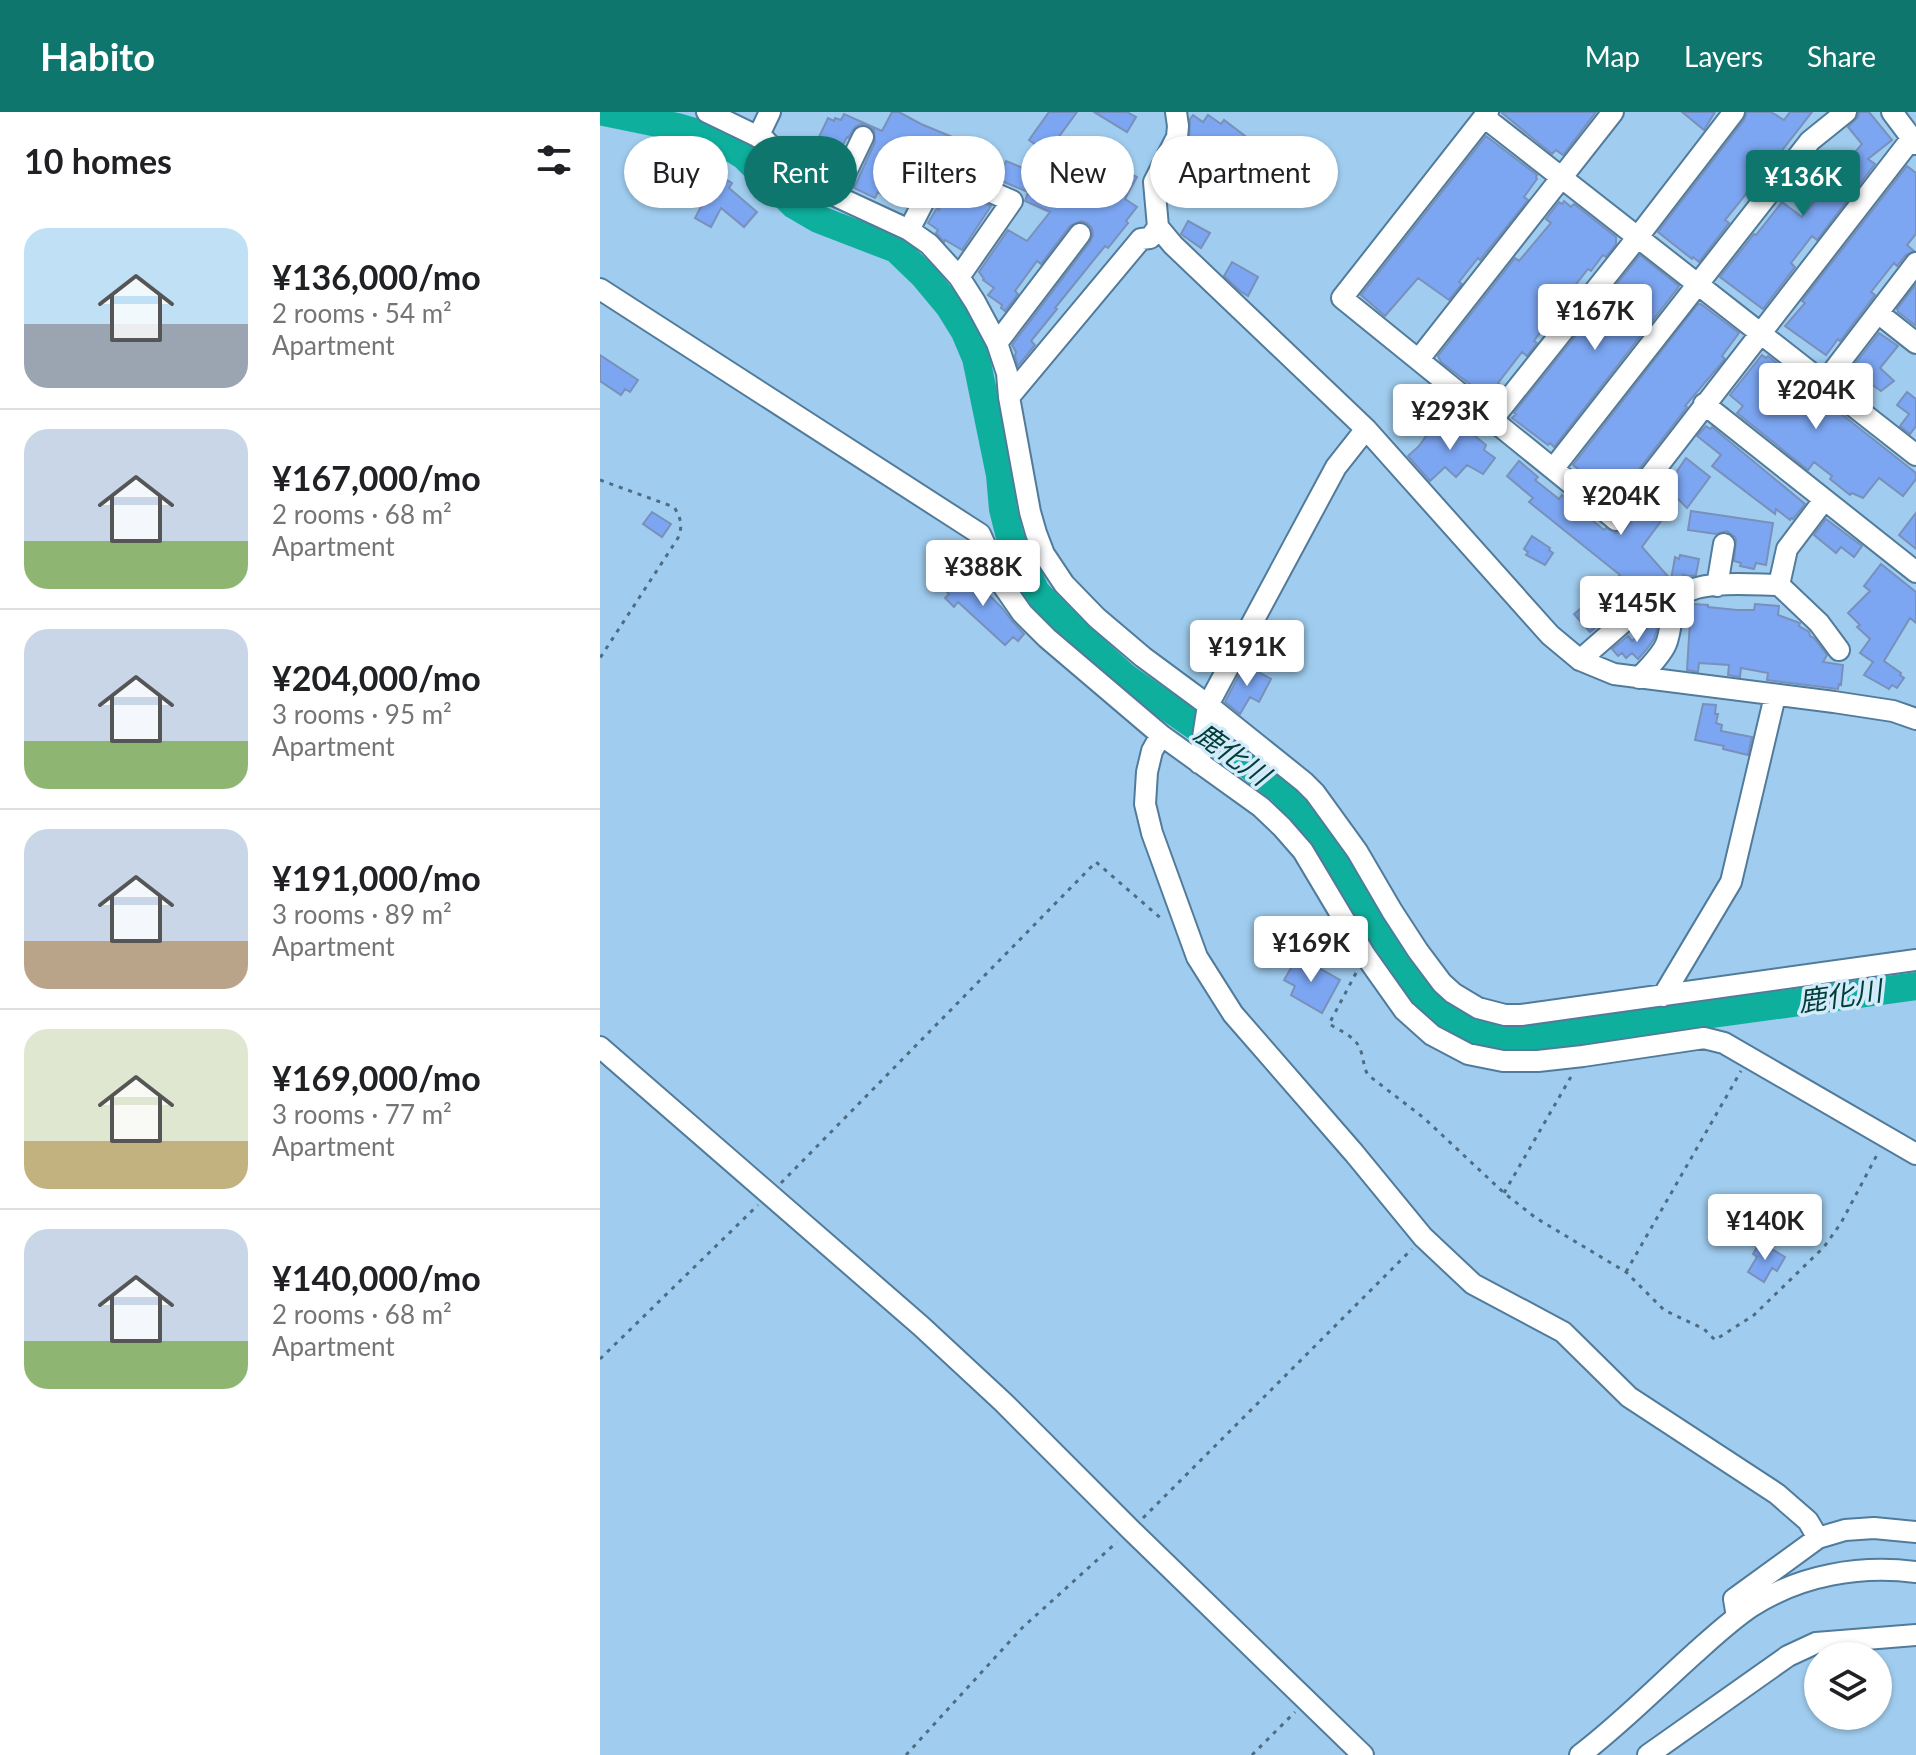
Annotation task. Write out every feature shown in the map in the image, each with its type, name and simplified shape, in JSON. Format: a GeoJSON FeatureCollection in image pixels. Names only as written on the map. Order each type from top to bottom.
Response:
{"type":"FeatureCollection","features":[{"type":"Feature","properties":{"kind":"street"},"geometry":{"type":"LineString","coordinates":[[707,112],[756,136]]}},
{"type":"Feature","properties":{"kind":"street"},"geometry":{"type":"LineString","coordinates":[[758,136],[770,112]]}},
{"type":"Feature","properties":{"kind":"street"},"geometry":{"type":"LineString","coordinates":[[1176,112],[1177,137],[1154,182],[1158,227],[1173,245],[1366,429],[1550,635],[1580,660],[1614,674],[1834,702],[1893,711],[1916,719]]}},
{"type":"Feature","properties":{"kind":"street"},"geometry":{"type":"LineString","coordinates":[[1419,359],[1613,112]]}},
{"type":"Feature","properties":{"kind":"street"},"geometry":{"type":"LineString","coordinates":[[1492,420],[1734,112]]}},
{"type":"Feature","properties":{"kind":"street"},"geometry":{"type":"LineString","coordinates":[[1553,469],[1810,141],[1846,112]]}},
{"type":"Feature","properties":{"kind":"street"},"geometry":{"type":"LineString","coordinates":[[1892,112],[1914,141],[1761,334],[1704,404],[1616,520],[1342,298],[1486,114],[1637,238],[1698,284],[1761,334],[1916,455]]}},
{"type":"Feature","properties":{"kind":"street"},"geometry":{"type":"LineString","coordinates":[[857,149],[863,137]]}},
{"type":"Feature","properties":{"kind":"street"},"geometry":{"type":"LineString","coordinates":[[909,230],[940,170],[1012,201],[959,277]]}},
{"type":"Feature","properties":{"kind":"street"},"geometry":{"type":"LineString","coordinates":[[857,205],[909,230],[929,244],[959,277],[975,302],[997,343],[1007,373],[1030,512],[1054,571],[1097,618],[1315,793],[1357,851],[1433,972],[1453,993],[1489,1011],[1521,1015],[1916,960]]}},
{"type":"Feature","properties":{"kind":"street"},"geometry":{"type":"LineString","coordinates":[[1009,397],[1141,239],[1150,238],[1158,227]]}},
{"type":"Feature","properties":{"kind":"street"},"geometry":{"type":"LineString","coordinates":[[997,343],[1080,234]]}},
{"type":"Feature","properties":{"kind":"street"},"geometry":{"type":"LineString","coordinates":[[1824,383],[1916,263]]}},
{"type":"Feature","properties":{"kind":"street"},"geometry":{"type":"LineString","coordinates":[[600,289],[980,534],[1004,587],[1022,613],[1047,638],[1161,735],[1199,759],[1261,807],[1303,851],[1365,955],[1404,1010],[1432,1035],[1468,1054],[1503,1061],[1583,1056],[1704,1038],[1724,1043],[1916,1154]]}},
{"type":"Feature","properties":{"kind":"street"},"geometry":{"type":"LineString","coordinates":[[1878,313],[1916,343]]}},
{"type":"Feature","properties":{"kind":"street"},"geometry":{"type":"LineString","coordinates":[[1704,404],[1916,572]]}},
{"type":"Feature","properties":{"kind":"street"},"geometry":{"type":"LineString","coordinates":[[1199,759],[1208,705],[1336,467],[1366,429]]}},
{"type":"Feature","properties":{"kind":"street"},"geometry":{"type":"LineString","coordinates":[[1779,585],[1787,549],[1824,500]]}},
{"type":"Feature","properties":{"kind":"street"},"geometry":{"type":"LineString","coordinates":[[1717,586],[1724,544]]}},
{"type":"Feature","properties":{"kind":"street"},"geometry":{"type":"LineString","coordinates":[[1639,678],[1665,647],[1677,603],[1682,596],[1700,588],[1779,585],[1819,623],[1839,650]]}},
{"type":"Feature","properties":{"kind":"street"},"geometry":{"type":"LineString","coordinates":[[1580,660],[1645,603]]}},
{"type":"Feature","properties":{"kind":"street"},"geometry":{"type":"LineString","coordinates":[[1663,996],[1731,882],[1775,696]]}},
{"type":"Feature","properties":{"kind":"street"},"geometry":{"type":"LineString","coordinates":[[1161,735],[1152,751],[1147,772],[1145,804],[1152,833],[1197,957],[1233,1014],[1423,1237],[1473,1284],[1563,1332],[1629,1397],[1777,1494],[1808,1521],[1818,1538]]}},
{"type":"Feature","properties":{"kind":"street"},"geometry":{"type":"LineString","coordinates":[[600,1047],[921,1326],[1003,1402],[1363,1755]]}},
{"type":"Feature","properties":{"kind":"street"},"geometry":{"type":"LineString","coordinates":[[1737,1617],[1734,1599],[1818,1538],[1845,1530],[1874,1528],[1916,1532]]}},
{"type":"Feature","properties":{"kind":"street"},"geometry":{"type":"LineString","coordinates":[[1580,1755],[1737,1617],[1775,1594],[1837,1573],[1865,1569],[1916,1572]]}},
{"type":"Feature","properties":{"kind":"street"},"geometry":{"type":"LineString","coordinates":[[1648,1755],[1788,1656],[1816,1643],[1916,1635]]}},
{"type":"Feature","properties":{"kind":"path"},"geometry":{"type":"LineString","coordinates":[[600,480],[674,507],[681,522],[678,538],[600,658]]}},
{"type":"Feature","properties":{"kind":"path"},"geometry":{"type":"LineString","coordinates":[[600,1359],[770,1194],[1096,862],[1164,921],[1185,925]]}},
{"type":"Feature","properties":{"kind":"path"},"geometry":{"type":"LineString","coordinates":[[1365,955],[1329,1024],[1356,1041],[1368,1075],[1424,1118],[1504,1193],[1536,1218],[1626,1272],[1664,1310],[1704,1329],[1715,1340],[1754,1315],[1824,1247],[1841,1223],[1886,1137]]}},
{"type":"Feature","properties":{"kind":"path"},"geometry":{"type":"LineString","coordinates":[[1504,1193],[1583,1056]]}},
{"type":"Feature","properties":{"kind":"path"},"geometry":{"type":"LineString","coordinates":[[1626,1272],[1749,1057]]}},
{"type":"Feature","properties":{"kind":"path"},"geometry":{"type":"LineString","coordinates":[[906,1755],[1022,1628],[1131,1530],[1423,1237]]}},
{"type":"Feature","properties":{"kind":"path"},"geometry":{"type":"LineString","coordinates":[[1252,1755],[1306,1701]]}},
{"type":"Feature","properties":{"kind":"building"},"geometry":{"type":"Polygon","coordinates":[[[892,112],[899,112],[950,136],[874,136],[874,130],[861,124],[849,136],[819,136],[828,118],[841,120],[844,114],[882,131],[892,112]]]}},
{"type":"Feature","properties":{"kind":"building"},"geometry":{"type":"Polygon","coordinates":[[[1049,112],[1077,112],[1059,136],[1032,136],[1049,112]]]}},
{"type":"Feature","properties":{"kind":"building"},"geometry":{"type":"Polygon","coordinates":[[[1094,112],[1127,112],[1136,117],[1127,132],[1094,112]]]}},
{"type":"Feature","properties":{"kind":"building"},"geometry":{"type":"Polygon","coordinates":[[[1501,112],[1596,112],[1563,155],[1556,150],[1552,154],[1501,112]]]}},
{"type":"Feature","properties":{"kind":"building"},"geometry":{"type":"Polygon","coordinates":[[[1682,112],[1715,112],[1704,130],[1682,112]]]}},
{"type":"Feature","properties":{"kind":"building"},"geometry":{"type":"Polygon","coordinates":[[[1747,112],[1771,112],[1784,120],[1790,112],[1812,112],[1725,220],[1729,223],[1699,262],[1658,232],[1747,112]]]}},
{"type":"Feature","properties":{"kind":"building"},"geometry":{"type":"Polygon","coordinates":[[[1859,112],[1869,112],[1892,140],[1868,159],[1875,164],[1817,240],[1812,236],[1791,263],[1795,267],[1763,309],[1720,277],[1782,202],[1802,217],[1817,198],[1797,179],[1813,158],[1834,174],[1843,166],[1862,144],[1848,127],[1859,112]]]}},
{"type":"Feature","properties":{"kind":"building"},"geometry":{"type":"Polygon","coordinates":[[[1193,115],[1203,122],[1208,115],[1221,124],[1224,120],[1245,136],[1189,136],[1193,115]]]}},
{"type":"Feature","properties":{"kind":"building"},"geometry":{"type":"Polygon","coordinates":[[[1486,136],[1537,175],[1524,197],[1528,200],[1459,282],[1462,284],[1449,300],[1418,278],[1385,316],[1361,295],[1486,136]]]}},
{"type":"Feature","properties":{"kind":"building"},"geometry":{"type":"Polygon","coordinates":[[[873,146],[873,197],[857,189],[857,181],[873,146]]]}},
{"type":"Feature","properties":{"kind":"building"},"geometry":{"type":"Polygon","coordinates":[[[1006,161],[1021,167],[1021,189],[1005,182],[1006,161]]]}},
{"type":"Feature","properties":{"kind":"building"},"geometry":{"type":"Polygon","coordinates":[[[1907,166],[1916,173],[1916,234],[1907,245],[1914,251],[1897,266],[1894,263],[1871,292],[1875,295],[1826,355],[1785,326],[1907,166]]]}},
{"type":"Feature","properties":{"kind":"building"},"geometry":{"type":"Polygon","coordinates":[[[728,181],[732,183],[729,188],[744,201],[744,208],[752,208],[757,212],[744,227],[721,208],[728,208],[728,181]]]}},
{"type":"Feature","properties":{"kind":"building"},"geometry":{"type":"Polygon","coordinates":[[[1564,201],[1571,207],[1574,204],[1616,237],[1616,244],[1591,271],[1588,269],[1566,297],[1570,301],[1555,320],[1551,317],[1527,356],[1522,352],[1498,383],[1502,386],[1491,400],[1441,362],[1438,356],[1515,258],[1519,261],[1551,223],[1546,219],[1559,202],[1562,204],[1564,201]]]}},
{"type":"Feature","properties":{"kind":"building"},"geometry":{"type":"Polygon","coordinates":[[[1137,207],[1108,248],[1105,246],[1055,308],[1031,341],[1035,345],[1018,366],[1012,345],[1090,242],[1092,228],[1081,221],[1070,226],[1041,264],[1037,261],[1005,311],[988,295],[994,288],[983,280],[979,272],[1008,230],[1027,241],[1050,212],[1041,208],[1137,207]]]}},
{"type":"Feature","properties":{"kind":"building"},"geometry":{"type":"Polygon","coordinates":[[[700,208],[721,208],[711,227],[695,218],[700,208]]]}},
{"type":"Feature","properties":{"kind":"building"},"geometry":{"type":"Polygon","coordinates":[[[937,208],[990,208],[962,250],[944,242],[936,233],[938,230],[928,223],[937,208]]]}},
{"type":"Feature","properties":{"kind":"building"},"geometry":{"type":"Polygon","coordinates":[[[1188,221],[1210,233],[1201,248],[1181,234],[1188,221]]]}},
{"type":"Feature","properties":{"kind":"building"},"geometry":{"type":"Polygon","coordinates":[[[1640,255],[1679,286],[1554,447],[1550,443],[1548,445],[1512,418],[1514,413],[1640,255]]]}},
{"type":"Feature","properties":{"kind":"building"},"geometry":{"type":"Polygon","coordinates":[[[1232,262],[1258,277],[1248,296],[1224,276],[1232,262]]]}},
{"type":"Feature","properties":{"kind":"building"},"geometry":{"type":"Polygon","coordinates":[[[1916,284],[1916,326],[1897,309],[1916,284]]]}},
{"type":"Feature","properties":{"kind":"building"},"geometry":{"type":"Polygon","coordinates":[[[1698,304],[1739,333],[1722,356],[1725,359],[1685,406],[1619,495],[1596,477],[1589,477],[1573,465],[1698,304]]]}},
{"type":"Feature","properties":{"kind":"building"},"geometry":{"type":"Polygon","coordinates":[[[1879,333],[1898,346],[1880,368],[1894,381],[1881,391],[1871,384],[1868,388],[1848,373],[1879,333]]]}},
{"type":"Feature","properties":{"kind":"building"},"geometry":{"type":"Polygon","coordinates":[[[600,355],[638,380],[630,392],[625,389],[621,395],[600,381],[600,355]]]}},
{"type":"Feature","properties":{"kind":"building"},"geometry":{"type":"Polygon","coordinates":[[[1762,355],[1768,356],[1916,473],[1916,479],[1903,496],[1879,478],[1863,498],[1850,495],[1814,462],[1808,470],[1737,413],[1743,406],[1730,395],[1762,355]]]}},
{"type":"Feature","properties":{"kind":"building"},"geometry":{"type":"Polygon","coordinates":[[[1907,392],[1916,399],[1916,426],[1910,434],[1900,426],[1909,414],[1897,405],[1907,392]]]}},
{"type":"Feature","properties":{"kind":"building"},"geometry":{"type":"Polygon","coordinates":[[[1438,419],[1462,432],[1465,428],[1486,445],[1484,450],[1495,458],[1483,474],[1467,465],[1456,477],[1445,467],[1430,481],[1408,456],[1438,419]]]}},
{"type":"Feature","properties":{"kind":"building"},"geometry":{"type":"Polygon","coordinates":[[[1706,426],[1712,427],[1805,504],[1793,519],[1776,509],[1775,514],[1712,466],[1721,455],[1697,436],[1706,426]]]}},
{"type":"Feature","properties":{"kind":"building"},"geometry":{"type":"Polygon","coordinates":[[[1686,458],[1710,477],[1687,508],[1676,497],[1642,547],[1671,580],[1675,557],[1679,559],[1680,555],[1699,559],[1696,575],[1683,575],[1685,579],[1673,585],[1666,596],[1657,599],[1648,591],[1642,590],[1630,598],[1625,592],[1596,615],[1602,622],[1590,632],[1574,614],[1620,575],[1529,502],[1533,498],[1507,476],[1519,461],[1538,477],[1535,480],[1559,499],[1562,495],[1604,530],[1606,528],[1615,533],[1626,528],[1662,482],[1667,486],[1686,458]]]}},
{"type":"Feature","properties":{"kind":"building"},"geometry":{"type":"Polygon","coordinates":[[[1691,511],[1773,523],[1766,565],[1756,563],[1754,569],[1740,566],[1741,563],[1734,561],[1736,540],[1727,531],[1716,534],[1688,530],[1691,511]]]}},
{"type":"Feature","properties":{"kind":"building"},"geometry":{"type":"Polygon","coordinates":[[[652,512],[671,524],[662,537],[643,524],[652,512]]]}},
{"type":"Feature","properties":{"kind":"building"},"geometry":{"type":"Polygon","coordinates":[[[1916,513],[1916,549],[1899,535],[1916,513]]]}},
{"type":"Feature","properties":{"kind":"building"},"geometry":{"type":"Polygon","coordinates":[[[1826,519],[1862,546],[1854,557],[1841,547],[1836,553],[1814,535],[1826,519]]]}},
{"type":"Feature","properties":{"kind":"building"},"geometry":{"type":"Polygon","coordinates":[[[1532,536],[1553,553],[1545,565],[1526,555],[1528,552],[1524,549],[1532,536]]]}},
{"type":"Feature","properties":{"kind":"building"},"geometry":{"type":"Polygon","coordinates":[[[1881,564],[1916,592],[1916,623],[1910,618],[1884,661],[1904,678],[1897,688],[1892,685],[1889,689],[1864,675],[1873,662],[1860,653],[1870,639],[1848,613],[1870,591],[1864,586],[1881,564]]]}},
{"type":"Feature","properties":{"kind":"building"},"geometry":{"type":"Polygon","coordinates":[[[959,573],[970,583],[976,576],[988,588],[985,591],[1024,634],[1018,641],[1013,637],[1005,645],[958,602],[954,607],[945,598],[949,594],[946,591],[959,573]]]}},
{"type":"Feature","properties":{"kind":"building"},"geometry":{"type":"Polygon","coordinates":[[[1693,604],[1737,610],[1754,610],[1755,604],[1779,606],[1778,615],[1800,623],[1799,626],[1814,638],[1827,655],[1823,662],[1843,665],[1841,685],[1838,689],[1767,680],[1768,673],[1741,668],[1740,677],[1728,675],[1729,665],[1699,663],[1698,672],[1687,670],[1693,604]]]}},
{"type":"Feature","properties":{"kind":"building"},"geometry":{"type":"Polygon","coordinates":[[[1652,624],[1657,629],[1654,639],[1638,659],[1632,653],[1626,658],[1622,653],[1618,656],[1612,649],[1628,636],[1632,641],[1652,624]]]}},
{"type":"Feature","properties":{"kind":"building"},"geometry":{"type":"Polygon","coordinates":[[[1269,625],[1294,639],[1284,658],[1259,644],[1269,625]]]}},
{"type":"Feature","properties":{"kind":"building"},"geometry":{"type":"Polygon","coordinates":[[[1245,664],[1271,679],[1259,702],[1250,697],[1240,714],[1225,702],[1245,664]]]}},
{"type":"Feature","properties":{"kind":"building"},"geometry":{"type":"Polygon","coordinates":[[[1703,704],[1716,705],[1716,723],[1722,725],[1721,731],[1752,737],[1748,755],[1695,740],[1703,704]]]}},
{"type":"Feature","properties":{"kind":"building"},"geometry":{"type":"Polygon","coordinates":[[[1298,956],[1340,980],[1322,1013],[1291,995],[1295,986],[1284,980],[1298,956]]]}},
{"type":"Feature","properties":{"kind":"building"},"geometry":{"type":"Polygon","coordinates":[[[1760,1242],[1785,1257],[1777,1271],[1772,1268],[1764,1282],[1748,1272],[1757,1257],[1753,1254],[1760,1242]]]}},
{"type":"Feature","properties":{"kind":"waterway","name":"鹿化川"},"geometry":{"type":"LineString","coordinates":[[604,112],[718,139],[744,156],[794,205],[818,219],[896,249],[924,276],[949,306],[976,358],[1010,537],[1036,592],[1125,677],[1281,790],[1305,817],[1344,874],[1411,983],[1431,1005],[1458,1024],[1486,1035],[1524,1040],[1916,986]]}}]}
